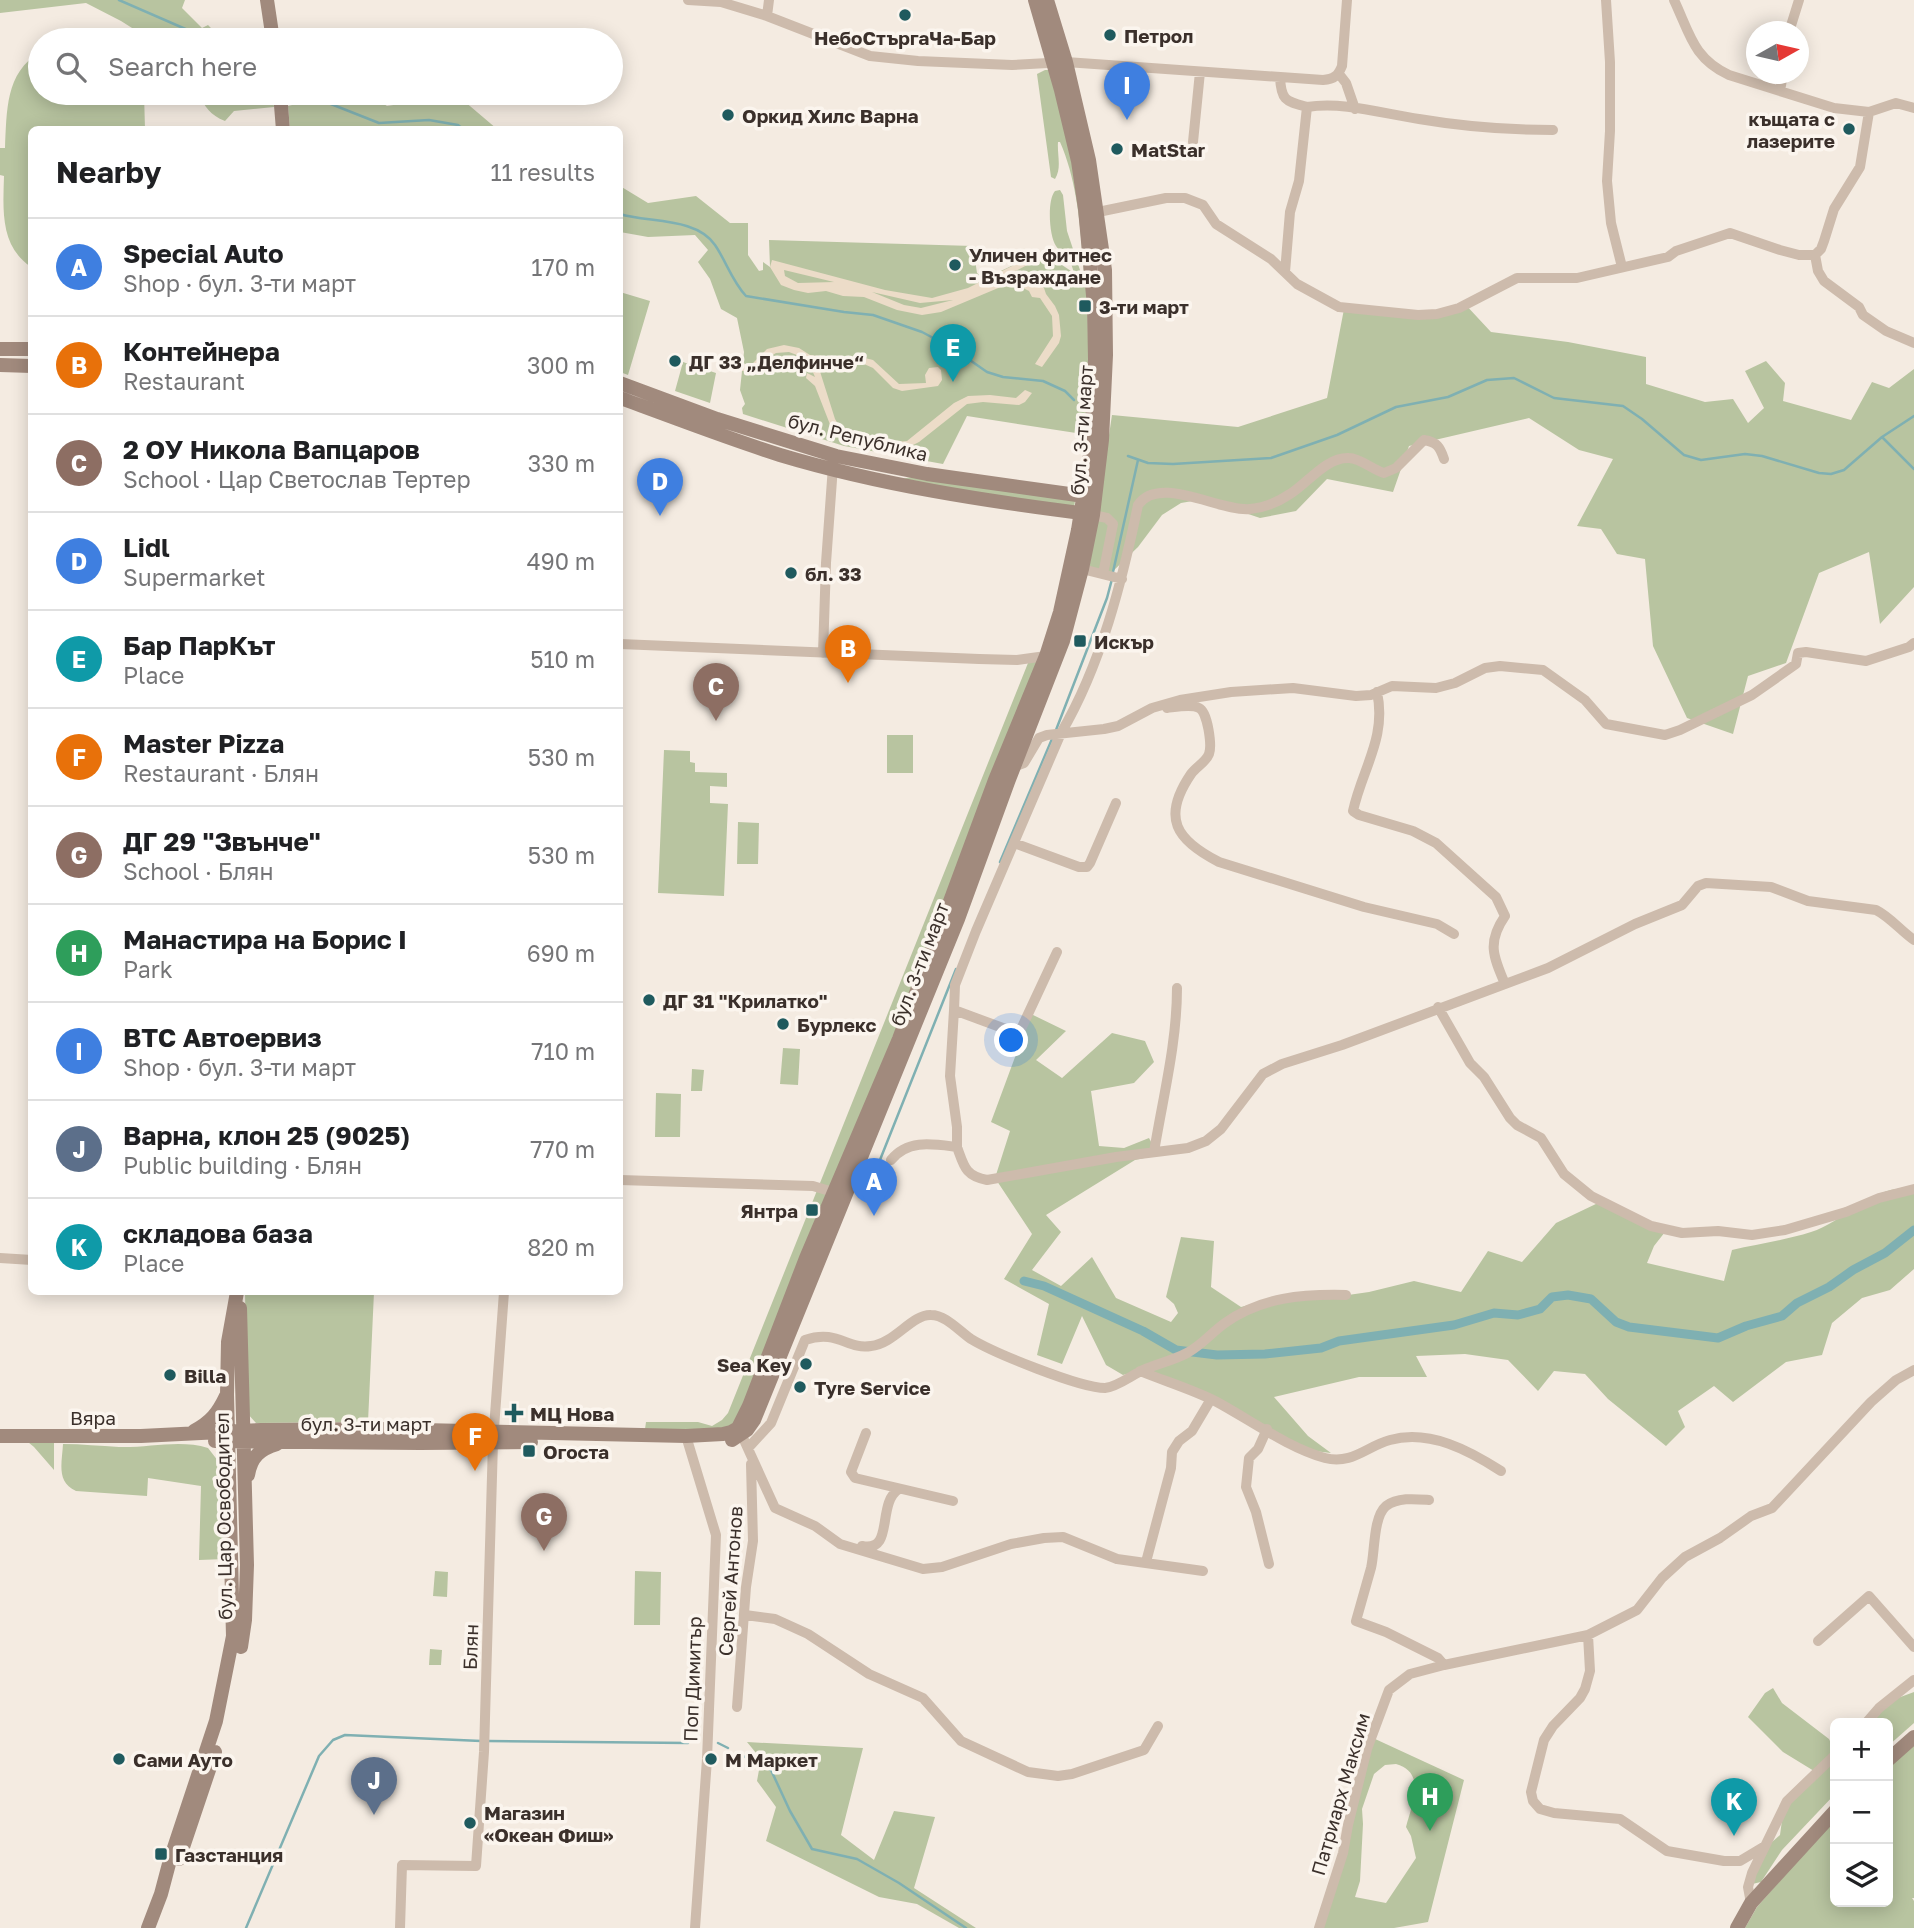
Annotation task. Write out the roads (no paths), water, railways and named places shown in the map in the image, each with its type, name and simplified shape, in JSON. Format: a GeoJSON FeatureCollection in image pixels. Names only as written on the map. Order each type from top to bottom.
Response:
{"type":"FeatureCollection","features":[{"type":"Feature","properties":{"kind":"street"},"geometry":{"type":"LineString","coordinates":[[267,0],[271,28]]}},
{"type":"Feature","properties":{"kind":"street"},"geometry":{"type":"LineString","coordinates":[[688,0],[721,2],[766,16],[870,56],[945,63],[1060,63],[1323,80],[1332,79],[1339,74],[1342,66],[1348,0]]}},
{"type":"Feature","properties":{"kind":"street"},"geometry":{"type":"LineString","coordinates":[[766,16],[769,0]]}},
{"type":"Feature","properties":{"kind":"street","name":"бул. 3-ти март"},"geometry":{"type":"LineString","coordinates":[[1035,0],[1060,63],[1089,159],[1105,270],[1106,355],[1102,440],[1089,497]]}},
{"type":"Feature","properties":{"kind":"street","name":"бул. 3-ти март"},"geometry":{"type":"LineString","coordinates":[[235,1437],[288,1442],[493,1437],[687,1440],[740,1431],[754,1420],[958,919],[1013,767],[1063,641],[1082,569],[1094,399],[1094,306],[1078,161],[1048,0]]}},
{"type":"Feature","properties":{"kind":"street"},"geometry":{"type":"LineString","coordinates":[[1606,0],[1611,62],[1607,181],[1611,223],[1622,267]]}},
{"type":"Feature","properties":{"kind":"street"},"geometry":{"type":"LineString","coordinates":[[1674,0],[1703,59],[1729,75],[1834,108],[1869,112],[1896,103],[1914,108]]}},
{"type":"Feature","properties":{"kind":"street"},"geometry":{"type":"LineString","coordinates":[[1793,21],[1799,0]]}},
{"type":"Feature","properties":{"kind":"street"},"geometry":{"type":"LineString","coordinates":[[1193,142],[1200,72]]}},
{"type":"Feature","properties":{"kind":"street"},"geometry":{"type":"LineString","coordinates":[[1339,74],[1346,83],[1355,109]]}},
{"type":"Feature","properties":{"kind":"street"},"geometry":{"type":"LineString","coordinates":[[1280,77],[1284,99],[1307,107],[1319,105],[1355,109],[1491,130],[1553,130]]}},
{"type":"Feature","properties":{"kind":"street"},"geometry":{"type":"LineString","coordinates":[[1780,91],[1781,84]]}},
{"type":"Feature","properties":{"kind":"street"},"geometry":{"type":"LineString","coordinates":[[280,105],[283,126]]}},
{"type":"Feature","properties":{"kind":"street"},"geometry":{"type":"LineString","coordinates":[[1285,272],[1290,212],[1299,181],[1307,107]]}},
{"type":"Feature","properties":{"kind":"street"},"geometry":{"type":"LineString","coordinates":[[1098,212],[1166,198],[1185,198],[1202,205],[1224,231],[1271,259],[1297,284],[1339,307],[1418,315],[1437,314],[1459,307],[1517,278],[1577,278],[1668,257],[1676,251],[1730,233],[1790,253],[1815,255],[1821,249],[1834,209],[1860,167],[1869,112]]}},
{"type":"Feature","properties":{"kind":"street"},"geometry":{"type":"LineString","coordinates":[[1815,255],[1818,271],[1824,281],[1886,331],[1914,343]]}},
{"type":"Feature","properties":{"kind":"street"},"geometry":{"type":"LineString","coordinates":[[0,349],[28,349]]}},
{"type":"Feature","properties":{"kind":"street"},"geometry":{"type":"LineString","coordinates":[[0,365],[28,366]]}},
{"type":"Feature","properties":{"kind":"street","name":"бул. Република"},"geometry":{"type":"LineString","coordinates":[[623,384],[834,462],[926,490],[1087,514]]}},
{"type":"Feature","properties":{"kind":"street","name":"бул. Република"},"geometry":{"type":"LineString","coordinates":[[623,399],[780,455],[1089,497]]}},
{"type":"Feature","properties":{"kind":"street"},"geometry":{"type":"LineString","coordinates":[[1444,458],[1440,447],[1424,440],[1396,468],[1384,473],[1350,458],[1334,462],[1318,471],[1292,494],[1266,506],[1249,509],[1178,493],[1142,498],[1112,577],[1076,707],[1056,734],[955,985],[950,1076],[957,1147],[964,1167],[973,1178],[987,1181],[1015,1174],[1188,1148],[1206,1141],[1222,1129],[1263,1074],[1282,1064],[1342,1045],[1548,968],[1635,924],[1682,905],[1698,886],[1706,883],[1771,887],[1808,901],[1876,910],[1886,915],[1914,940]]}},
{"type":"Feature","properties":{"kind":"street"},"geometry":{"type":"LineString","coordinates":[[822,653],[825,564],[834,462]]}},
{"type":"Feature","properties":{"kind":"street"},"geometry":{"type":"LineString","coordinates":[[1087,514],[1107,518],[1113,524],[1112,577]]}},
{"type":"Feature","properties":{"kind":"street","name":"бул. 3-ти март"},"geometry":{"type":"LineString","coordinates":[[740,1431],[833,1192],[899,1039],[995,780],[1046,656],[1087,514]]}},
{"type":"Feature","properties":{"kind":"street"},"geometry":{"type":"LineString","coordinates":[[1082,569],[1112,577]]}},
{"type":"Feature","properties":{"kind":"street"},"geometry":{"type":"LineString","coordinates":[[1013,767],[1024,763],[1039,738],[1118,726],[1152,708],[1180,700],[1231,692],[1293,688],[1356,696],[1371,695],[1392,687],[1436,688],[1455,683],[1485,668],[1543,670],[1585,700],[1606,724],[1665,735],[1752,695],[1796,664],[1798,653],[1866,661],[1909,647],[1914,642]]}},
{"type":"Feature","properties":{"kind":"street"},"geometry":{"type":"LineString","coordinates":[[623,644],[1017,660],[1046,656]]}},
{"type":"Feature","properties":{"kind":"street"},"geometry":{"type":"LineString","coordinates":[[1377,692],[1380,714],[1377,741],[1353,811],[1413,831],[1436,843],[1496,897],[1505,916],[1499,925],[1493,949],[1495,962],[1505,984]]}},
{"type":"Feature","properties":{"kind":"street"},"geometry":{"type":"LineString","coordinates":[[1152,708],[1195,707],[1204,712],[1210,738],[1209,753],[1179,794],[1174,810],[1175,824],[1185,841],[1202,854],[1219,863],[1310,891],[1437,924],[1454,934]]}},
{"type":"Feature","properties":{"kind":"street"},"geometry":{"type":"LineString","coordinates":[[1014,843],[1079,867],[1087,867],[1116,803]]}},
{"type":"Feature","properties":{"kind":"street"},"geometry":{"type":"LineString","coordinates":[[954,1010],[1017,1031],[1022,1027],[1056,952]]}},
{"type":"Feature","properties":{"kind":"street"},"geometry":{"type":"LineString","coordinates":[[1154,1152],[1162,1102],[1168,1084],[1177,988]]}},
{"type":"Feature","properties":{"kind":"street"},"geometry":{"type":"LineString","coordinates":[[1438,1007],[1470,1063],[1484,1077],[1510,1118],[1541,1138],[1564,1174],[1591,1196],[1651,1226],[1682,1233],[1718,1231],[1752,1235],[1785,1230],[1914,1189]]}},
{"type":"Feature","properties":{"kind":"street"},"geometry":{"type":"LineString","coordinates":[[891,1160],[897,1153],[921,1143],[957,1147]]}},
{"type":"Feature","properties":{"kind":"street"},"geometry":{"type":"LineString","coordinates":[[623,1180],[813,1186],[833,1192]]}},
{"type":"Feature","properties":{"kind":"street"},"geometry":{"type":"LineString","coordinates":[[0,1258],[28,1260]]}},
{"type":"Feature","properties":{"kind":"street"},"geometry":{"type":"LineString","coordinates":[[1203,1571],[1117,1559],[1063,1538],[1044,1538],[1012,1544],[931,1570],[833,1541],[815,1526],[775,1508],[749,1453],[771,1423],[805,1340],[827,1335],[869,1347],[893,1338],[919,1318],[929,1314],[940,1317],[990,1349],[1081,1384],[1107,1388],[1140,1371],[1184,1355],[1208,1340],[1224,1324],[1248,1310],[1279,1298],[1308,1294],[1346,1295]]}},
{"type":"Feature","properties":{"kind":"street","name":"бул. Цар Освободител"},"geometry":{"type":"LineString","coordinates":[[148,1928],[187,1839],[234,1681],[246,1608],[245,1504],[227,1395],[228,1342],[237,1295]]}},
{"type":"Feature","properties":{"kind":"street","name":"бул. Цар Освободител"},"geometry":{"type":"LineString","coordinates":[[161,1894],[216,1721],[233,1636],[238,1295]]}},
{"type":"Feature","properties":{"kind":"street","name":"Блян"},"geometry":{"type":"LineString","coordinates":[[400,1928],[402,1865],[476,1866],[484,1747],[493,1437],[504,1295]]}},
{"type":"Feature","properties":{"kind":"street","name":"Патриарх Максим"},"geometry":{"type":"LineString","coordinates":[[1319,1928],[1343,1853],[1367,1749],[1389,1690],[1410,1674],[1588,1635],[1637,1610],[1662,1578],[1685,1557],[1720,1538],[1751,1516],[1772,1508],[1884,1389],[1914,1370]]}},
{"type":"Feature","properties":{"kind":"street"},"geometry":{"type":"LineString","coordinates":[[1140,1371],[1211,1399],[1297,1447],[1327,1458],[1348,1459],[1390,1440],[1415,1438],[1441,1441],[1467,1449],[1501,1471]]}},
{"type":"Feature","properties":{"kind":"street"},"geometry":{"type":"LineString","coordinates":[[186,1435],[217,1415],[227,1395]]}},
{"type":"Feature","properties":{"kind":"street"},"geometry":{"type":"LineString","coordinates":[[1146,1562],[1171,1468],[1172,1452],[1179,1441],[1192,1431],[1211,1399]]}},
{"type":"Feature","properties":{"kind":"street","name":"бул. 3-ти март"},"geometry":{"type":"LineString","coordinates":[[235,1437],[378,1429],[493,1437]]}},
{"type":"Feature","properties":{"kind":"street"},"geometry":{"type":"LineString","coordinates":[[1267,1429],[1258,1449],[1249,1458],[1246,1488],[1256,1513],[1269,1564]]}},
{"type":"Feature","properties":{"kind":"street","name":"Сергей Антонов"},"geometry":{"type":"LineString","coordinates":[[737,1707],[746,1587],[753,1541],[749,1453],[740,1431]]}},
{"type":"Feature","properties":{"kind":"street"},"geometry":{"type":"LineString","coordinates":[[866,1433],[851,1472],[855,1478],[953,1501]]}},
{"type":"Feature","properties":{"kind":"street","name":"Вяра"},"geometry":{"type":"LineString","coordinates":[[0,1436],[186,1435],[208,1441],[235,1437]]}},
{"type":"Feature","properties":{"kind":"street","name":"Поп Димитър"},"geometry":{"type":"LineString","coordinates":[[687,1440],[716,1535],[707,1759],[695,1928]]}},
{"type":"Feature","properties":{"kind":"street"},"geometry":{"type":"LineString","coordinates":[[245,1504],[248,1473],[253,1458],[267,1447],[288,1442]]}},
{"type":"Feature","properties":{"kind":"street"},"geometry":{"type":"LineString","coordinates":[[851,1546],[870,1548],[878,1543],[882,1537],[888,1499],[898,1489]]}},
{"type":"Feature","properties":{"kind":"street"},"geometry":{"type":"LineString","coordinates":[[1429,1500],[1411,1498],[1386,1506],[1382,1512],[1374,1537],[1375,1550],[1371,1568],[1356,1621],[1386,1632],[1438,1658],[1444,1665]]}},
{"type":"Feature","properties":{"kind":"street"},"geometry":{"type":"LineString","coordinates":[[1818,1641],[1869,1596],[1914,1647]]}},
{"type":"Feature","properties":{"kind":"street"},"geometry":{"type":"LineString","coordinates":[[745,1615],[775,1619],[808,1634],[869,1674],[916,1694],[936,1711],[961,1741],[1028,1772],[1058,1776],[1094,1769],[1144,1750],[1158,1726]]}},
{"type":"Feature","properties":{"kind":"street"},"geometry":{"type":"LineString","coordinates":[[1588,1635],[1590,1671],[1585,1689],[1544,1740],[1531,1792],[1533,1801],[1540,1809],[1554,1813],[1620,1819],[1667,1851],[1724,1861],[1741,1861],[1765,1846]]}},
{"type":"Feature","properties":{"kind":"street"},"geometry":{"type":"LineString","coordinates":[[1870,1718],[1914,1680]]}},
{"type":"Feature","properties":{"kind":"street"},"geometry":{"type":"LineString","coordinates":[[1893,1756],[1914,1737]]}},
{"type":"Feature","properties":{"kind":"street"},"geometry":{"type":"LineString","coordinates":[[1751,1903],[1748,1887],[1752,1873],[1787,1801],[1830,1760]]}},
{"type":"Feature","properties":{"kind":"street"},"geometry":{"type":"LineString","coordinates":[[1737,1928],[1751,1903],[1830,1816]]}},
{"type":"Feature","properties":{"kind":"waterway"},"geometry":{"type":"LineString","coordinates":[[119,0],[183,28]]}},
{"type":"Feature","properties":{"kind":"waterway"},"geometry":{"type":"LineString","coordinates":[[333,105],[379,123],[429,120],[459,126]]}},
{"type":"Feature","properties":{"kind":"waterway"},"geometry":{"type":"LineString","coordinates":[[623,215],[684,225],[707,236],[746,296],[873,315],[922,332],[954,349],[987,372],[1003,377],[1043,381],[1065,391],[1074,400]]}},
{"type":"Feature","properties":{"kind":"waterway"},"geometry":{"type":"LineString","coordinates":[[1128,456],[1148,463],[1173,464],[1271,458],[1337,435],[1396,407],[1448,397],[1487,380],[1514,378],[1554,398],[1623,406],[1684,455],[1701,460],[1745,454],[1762,456],[1819,473],[1831,474],[1844,470],[1882,437],[1914,416]]}},
{"type":"Feature","properties":{"kind":"waterway"},"geometry":{"type":"LineString","coordinates":[[1882,437],[1914,469]]}},
{"type":"Feature","properties":{"kind":"waterway"},"geometry":{"type":"LineString","coordinates":[[1113,572],[1138,460]]}},
{"type":"Feature","properties":{"kind":"waterway"},"geometry":{"type":"LineString","coordinates":[[1056,730],[1112,579]]}},
{"type":"Feature","properties":{"kind":"waterway"},"geometry":{"type":"LineString","coordinates":[[1000,862],[1052,739]]}},
{"type":"Feature","properties":{"kind":"waterway"},"geometry":{"type":"LineString","coordinates":[[872,1180],[956,969]]}},
{"type":"Feature","properties":{"kind":"waterway"},"geometry":{"type":"LineString","coordinates":[[1024,1281],[1044,1286],[1143,1331],[1176,1350],[1217,1355],[1265,1354],[1321,1348],[1339,1341],[1454,1325],[1494,1313],[1518,1315],[1540,1309],[1552,1297],[1568,1295],[1591,1299],[1616,1322],[1629,1327],[1718,1338],[1746,1326],[1782,1316],[1797,1303],[1885,1253],[1914,1230]]}},
{"type":"Feature","properties":{"kind":"waterway"},"geometry":{"type":"LineString","coordinates":[[246,1928],[319,1756],[333,1740],[345,1735],[481,1741]]}},
{"type":"Feature","properties":{"kind":"waterway"},"geometry":{"type":"LineString","coordinates":[[488,1741],[688,1743]]}},
{"type":"Feature","properties":{"kind":"waterway"},"geometry":{"type":"LineString","coordinates":[[718,1743],[728,1748]]}},
{"type":"Feature","properties":{"kind":"waterway"},"geometry":{"type":"LineString","coordinates":[[741,1755],[771,1770],[812,1849],[857,1859],[899,1883],[966,1928]]}},
{"type":"Feature","properties":{"kind":"place","name":"НебоСтъргаЧа-Бар"},"geometry":{"type":"Point","coordinates":[905,15]}},
{"type":"Feature","properties":{"kind":"place","name":"Петрол"},"geometry":{"type":"Point","coordinates":[1110,35]}},
{"type":"Feature","properties":{"kind":"place","name":"Оркид Хилс Варна"},"geometry":{"type":"Point","coordinates":[728,115]}},
{"type":"Feature","properties":{"kind":"place","name":"ВТС Автоервиз"},"geometry":{"type":"Point","coordinates":[1127,120]}},
{"type":"Feature","properties":{"kind":"place","name":"къщата с лазерите"},"geometry":{"type":"Point","coordinates":[1849,129]}},
{"type":"Feature","properties":{"kind":"place","name":"MatStar"},"geometry":{"type":"Point","coordinates":[1117,149]}},
{"type":"Feature","properties":{"kind":"place","name":"Уличен фитнес - Възраждане"},"geometry":{"type":"Point","coordinates":[955,265]}},
{"type":"Feature","properties":{"kind":"place","name":"3-ти март"},"geometry":{"type":"Point","coordinates":[1085,306]}},
{"type":"Feature","properties":{"kind":"place","name":"ДГ 33 „Делфинче“"},"geometry":{"type":"Point","coordinates":[675,361]}},
{"type":"Feature","properties":{"kind":"place","name":"Бар ПарКът"},"geometry":{"type":"Point","coordinates":[953,382]}},
{"type":"Feature","properties":{"kind":"place","name":"Lidl"},"geometry":{"type":"Point","coordinates":[660,516]}},
{"type":"Feature","properties":{"kind":"place","name":"бл. 33"},"geometry":{"type":"Point","coordinates":[791,573]}},
{"type":"Feature","properties":{"kind":"place","name":"Искър"},"geometry":{"type":"Point","coordinates":[1080,641]}},
{"type":"Feature","properties":{"kind":"place","name":"Контейнера"},"geometry":{"type":"Point","coordinates":[848,683]}},
{"type":"Feature","properties":{"kind":"place","name":"2 ОУ Никола Вапцаров"},"geometry":{"type":"Point","coordinates":[716,721]}},
{"type":"Feature","properties":{"kind":"place","name":"ДГ 31 \"Крилатко\""},"geometry":{"type":"Point","coordinates":[649,1000]}},
{"type":"Feature","properties":{"kind":"place","name":"Бурлекс"},"geometry":{"type":"Point","coordinates":[783,1024]}},
{"type":"Feature","properties":{"kind":"place","name":"Янтра"},"geometry":{"type":"Point","coordinates":[812,1210]}},
{"type":"Feature","properties":{"kind":"place","name":"Special Auto"},"geometry":{"type":"Point","coordinates":[874,1216]}},
{"type":"Feature","properties":{"kind":"place","name":"Sea Key"},"geometry":{"type":"Point","coordinates":[806,1364]}},
{"type":"Feature","properties":{"kind":"place","name":"Billa"},"geometry":{"type":"Point","coordinates":[170,1375]}},
{"type":"Feature","properties":{"kind":"place","name":"Tyre Service"},"geometry":{"type":"Point","coordinates":[800,1387]}},
{"type":"Feature","properties":{"kind":"place","name":"МЦ Нова"},"geometry":{"type":"Point","coordinates":[514,1413]}},
{"type":"Feature","properties":{"kind":"place","name":"Огоста"},"geometry":{"type":"Point","coordinates":[529,1451]}},
{"type":"Feature","properties":{"kind":"place","name":"Master Pizza"},"geometry":{"type":"Point","coordinates":[475,1471]}},
{"type":"Feature","properties":{"kind":"place","name":"ДГ 29 \"Звънче\""},"geometry":{"type":"Point","coordinates":[544,1551]}},
{"type":"Feature","properties":{"kind":"place","name":"Сами Ауто"},"geometry":{"type":"Point","coordinates":[119,1759]}},
{"type":"Feature","properties":{"kind":"place","name":"М Маркет"},"geometry":{"type":"Point","coordinates":[711,1759]}},
{"type":"Feature","properties":{"kind":"place","name":"Варна, клон 25 (9025)"},"geometry":{"type":"Point","coordinates":[374,1815]}},
{"type":"Feature","properties":{"kind":"place","name":"Магазин «Океан Фиш»"},"geometry":{"type":"Point","coordinates":[470,1823]}},
{"type":"Feature","properties":{"kind":"place","name":"Манастира на Борис І"},"geometry":{"type":"Point","coordinates":[1430,1831]}},
{"type":"Feature","properties":{"kind":"place","name":"складова база"},"geometry":{"type":"Point","coordinates":[1734,1836]}},
{"type":"Feature","properties":{"kind":"place","name":"Газстанция"},"geometry":{"type":"Point","coordinates":[161,1854]}}]}
